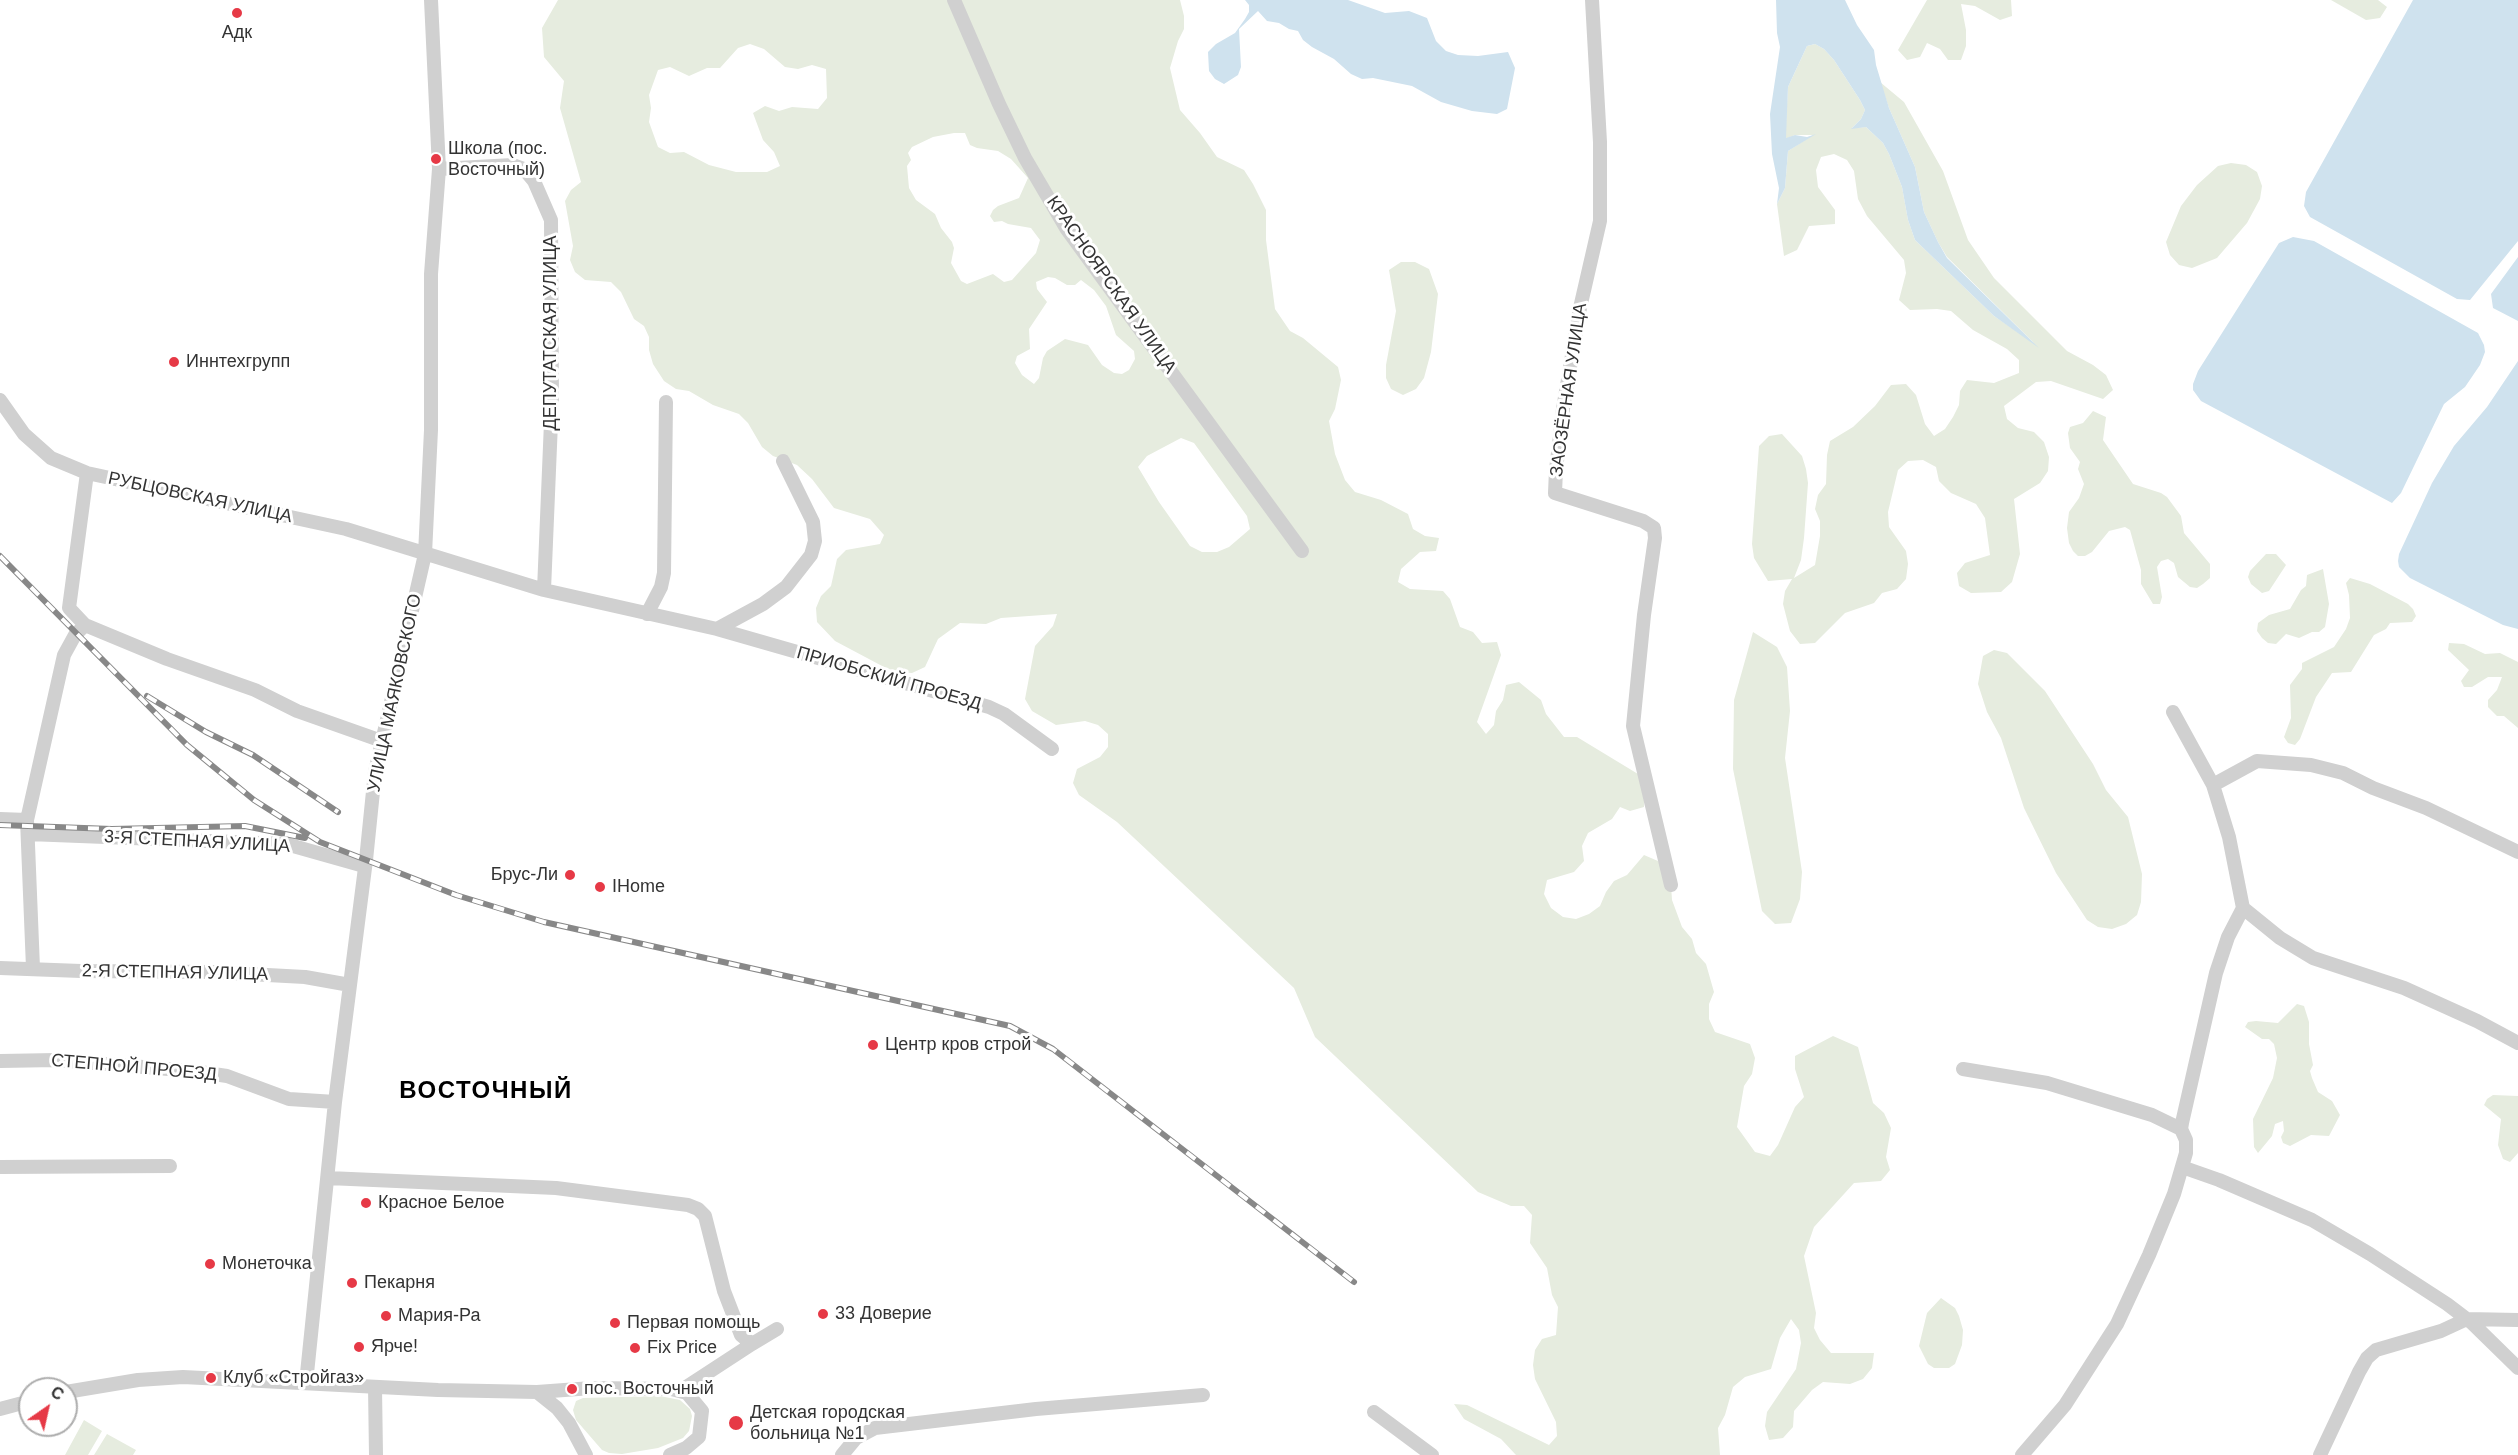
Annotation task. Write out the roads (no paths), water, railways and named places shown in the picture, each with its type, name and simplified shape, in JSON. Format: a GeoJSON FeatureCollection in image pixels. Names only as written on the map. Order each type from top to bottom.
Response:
{"type":"FeatureCollection","features":[{"type":"Feature","properties":{"kind":"street","name":"УЛИЦА МАЯКОВСКОГО"},"geometry":{"type":"LineString","coordinates":[[306,1383],[335,1102],[375,772],[425,554],[431,430],[431,274],[439,169],[431,0]]}},
{"type":"Feature","properties":{"kind":"street","name":"КРАСНОЯРСКАЯ УЛИЦА"},"geometry":{"type":"LineString","coordinates":[[954,0],[1009,126],[1066,228],[1302,551]]}},
{"type":"Feature","properties":{"kind":"street","name":"ЗАОЗЁРНАЯ УЛИЦА"},"geometry":{"type":"LineString","coordinates":[[1592,0],[1600,142],[1600,221],[1580,308],[1567,386],[1556,471],[1556,493],[1643,521],[1654,528],[1655,538],[1642,626],[1633,726],[1671,885]]}},
{"type":"Feature","properties":{"kind":"street","name":"ДЕПУТАТСКАЯ УЛИЦА"},"geometry":{"type":"LineString","coordinates":[[439,169],[513,165],[524,169],[539,190],[551,220],[552,398],[544,590]]}},
{"type":"Feature","properties":{"kind":"street","name":"РУБЦОВСКАЯ УЛИЦА"},"geometry":{"type":"LineString","coordinates":[[0,399],[24,434],[51,458],[87,473],[346,529],[425,554]]}},
{"type":"Feature","properties":{"kind":"street"},"geometry":{"type":"LineString","coordinates":[[647,614],[661,587],[664,573],[666,402]]}},
{"type":"Feature","properties":{"kind":"street"},"geometry":{"type":"LineString","coordinates":[[717,629],[763,604],[786,587],[811,555],[815,541],[813,522],[783,460]]}},
{"type":"Feature","properties":{"kind":"street"},"geometry":{"type":"LineString","coordinates":[[87,473],[69,608],[85,625],[255,690],[297,711],[382,741]]}},
{"type":"Feature","properties":{"kind":"street","name":"ПРИОБСКИЙ ПРОЕЗД"},"geometry":{"type":"LineString","coordinates":[[425,554],[544,590],[717,629],[990,707],[1004,714],[1052,749]]}},
{"type":"Feature","properties":{"kind":"street"},"geometry":{"type":"LineString","coordinates":[[33,968],[27,827],[64,655],[75,635],[85,625]]}},
{"type":"Feature","properties":{"kind":"street"},"geometry":{"type":"LineString","coordinates":[[2022,1455],[2065,1405],[2116,1324],[2149,1255],[2186,1153],[2186,1140],[2181,1129],[2216,973],[2228,938],[2243,908],[2229,837],[2213,785],[2173,712]]}},
{"type":"Feature","properties":{"kind":"street"},"geometry":{"type":"LineString","coordinates":[[2213,785],[2257,761],[2311,765],[2343,773],[2373,788],[2426,808],[2518,852]]}},
{"type":"Feature","properties":{"kind":"street","name":"3-Я СТЕПНАЯ УЛИЦА"},"geometry":{"type":"LineString","coordinates":[[0,819],[27,827],[286,844],[364,866]]}},
{"type":"Feature","properties":{"kind":"street"},"geometry":{"type":"LineString","coordinates":[[2243,908],[2280,938],[2313,958],[2404,988],[2477,1021],[2518,1043]]}},
{"type":"Feature","properties":{"kind":"street","name":"2-Я СТЕПНАЯ УЛИЦА"},"geometry":{"type":"LineString","coordinates":[[0,968],[211,972],[305,977],[350,986]]}},
{"type":"Feature","properties":{"kind":"street","name":"СТЕПНОЙ ПРОЕЗД"},"geometry":{"type":"LineString","coordinates":[[0,1061],[56,1060],[193,1071],[227,1076],[289,1098],[335,1102]]}},
{"type":"Feature","properties":{"kind":"street"},"geometry":{"type":"LineString","coordinates":[[1963,1070],[2047,1083],[2152,1115],[2181,1129]]}},
{"type":"Feature","properties":{"kind":"street"},"geometry":{"type":"LineString","coordinates":[[0,1167],[170,1166]]}},
{"type":"Feature","properties":{"kind":"street"},"geometry":{"type":"LineString","coordinates":[[2182,1167],[2229,1184],[2324,1227],[2370,1254],[2467,1319],[2518,1368]]}},
{"type":"Feature","properties":{"kind":"street"},"geometry":{"type":"LineString","coordinates":[[328,1178],[556,1188],[675,1202],[698,1209],[705,1216],[723,1291],[735,1322],[741,1335],[752,1344]]}},
{"type":"Feature","properties":{"kind":"street"},"geometry":{"type":"LineString","coordinates":[[2320,1455],[2359,1372],[2367,1358],[2376,1350],[2441,1331],[2467,1319],[2518,1320]]}},
{"type":"Feature","properties":{"kind":"street"},"geometry":{"type":"LineString","coordinates":[[680,1391],[777,1329]]}},
{"type":"Feature","properties":{"kind":"street"},"geometry":{"type":"LineString","coordinates":[[78,1390],[138,1380],[183,1377],[375,1387],[537,1392],[592,1388],[662,1388],[687,1393],[702,1411],[699,1437],[688,1451],[670,1455]]}},
{"type":"Feature","properties":{"kind":"street"},"geometry":{"type":"LineString","coordinates":[[375,1387],[376,1455]]}},
{"type":"Feature","properties":{"kind":"street"},"geometry":{"type":"LineString","coordinates":[[537,1392],[557,1408],[589,1453]]}},
{"type":"Feature","properties":{"kind":"street"},"geometry":{"type":"LineString","coordinates":[[842,1455],[856,1438],[875,1428],[1036,1409],[1203,1395]]}},
{"type":"Feature","properties":{"kind":"street"},"geometry":{"type":"LineString","coordinates":[[0,1409],[18,1404]]}},
{"type":"Feature","properties":{"kind":"street"},"geometry":{"type":"LineString","coordinates":[[1374,1412],[1432,1455]]}},
{"type":"Feature","properties":{"kind":"water"},"geometry":{"type":"Polygon","coordinates":[[[1245,0],[1348,0],[1385,13],[1409,11],[1427,18],[1436,41],[1446,51],[1458,55],[1478,56],[1508,52],[1515,68],[1507,109],[1497,114],[1472,111],[1441,102],[1412,86],[1373,78],[1362,79],[1312,47],[1303,40],[1298,31],[1267,21],[1258,11],[1239,29],[1241,67],[1238,75],[1224,84],[1215,79],[1209,71],[1208,52],[1216,44],[1235,33],[1245,19],[1249,12],[1249,5],[1245,0]]]}},
{"type":"Feature","properties":{"kind":"water"},"geometry":{"type":"Polygon","coordinates":[[[1776,0],[1845,0],[1857,25],[1874,50],[1876,65],[1889,108],[1915,167],[1924,212],[1938,242],[1947,258],[2039,348],[1994,316],[1915,240],[1908,220],[1902,187],[1889,154],[1883,143],[1866,127],[1851,129],[1861,119],[1865,110],[1834,60],[1824,49],[1815,44],[1807,46],[1788,87],[1786,138],[1816,134],[1788,151],[1785,188],[1777,204],[1779,188],[1772,154],[1770,114],[1780,47],[1777,33],[1776,0]]]}},
{"type":"Feature","properties":{"kind":"water"},"geometry":{"type":"Polygon","coordinates":[[[2413,0],[2518,0],[2518,241],[2470,300],[2457,299],[2310,217],[2304,206],[2306,192],[2413,0]]]}},
{"type":"Feature","properties":{"kind":"water"},"geometry":{"type":"Polygon","coordinates":[[[2293,237],[2314,241],[2478,333],[2484,345],[2485,352],[2480,365],[2465,387],[2444,404],[2401,493],[2392,503],[2201,401],[2193,390],[2198,371],[2279,243],[2293,237]]]}},
{"type":"Feature","properties":{"kind":"water"},"geometry":{"type":"Polygon","coordinates":[[[2518,257],[2518,321],[2493,308],[2491,294],[2518,257]]]}},
{"type":"Feature","properties":{"kind":"water"},"geometry":{"type":"Polygon","coordinates":[[[2518,361],[2518,629],[2503,625],[2410,578],[2399,567],[2398,561],[2399,554],[2432,483],[2454,446],[2487,407],[2518,361]]]}},
{"type":"Feature","properties":{"kind":"railway"},"geometry":{"type":"LineString","coordinates":[[0,556],[187,745],[254,800],[320,842],[456,895],[544,922],[1010,1026],[1053,1049],[1354,1282]]}},
{"type":"Feature","properties":{"kind":"railway"},"geometry":{"type":"LineString","coordinates":[[147,696],[206,732],[253,755],[338,812]]}},
{"type":"Feature","properties":{"kind":"railway"},"geometry":{"type":"LineString","coordinates":[[0,825],[112,829],[245,826],[305,838]]}},
{"type":"Feature","properties":{"kind":"place","name":"Адк"},"geometry":{"type":"Point","coordinates":[237,13]}},
{"type":"Feature","properties":{"kind":"place","name":"Школа (пос. Восточный)"},"geometry":{"type":"Point","coordinates":[436,159]}},
{"type":"Feature","properties":{"kind":"place","name":"Иннтехгрупп"},"geometry":{"type":"Point","coordinates":[174,362]}},
{"type":"Feature","properties":{"kind":"place","name":"Брус-Ли"},"geometry":{"type":"Point","coordinates":[570,875]}},
{"type":"Feature","properties":{"kind":"place","name":"IHome"},"geometry":{"type":"Point","coordinates":[600,887]}},
{"type":"Feature","properties":{"kind":"place","name":"Центр кров строй"},"geometry":{"type":"Point","coordinates":[873,1045]}},
{"type":"Feature","properties":{"kind":"place","name":"Красное Белое"},"geometry":{"type":"Point","coordinates":[366,1203]}},
{"type":"Feature","properties":{"kind":"place","name":"Монеточка"},"geometry":{"type":"Point","coordinates":[210,1264]}},
{"type":"Feature","properties":{"kind":"place","name":"Пекарня"},"geometry":{"type":"Point","coordinates":[352,1283]}},
{"type":"Feature","properties":{"kind":"place","name":"33 Доверие"},"geometry":{"type":"Point","coordinates":[823,1314]}},
{"type":"Feature","properties":{"kind":"place","name":"Мария-Ра"},"geometry":{"type":"Point","coordinates":[386,1316]}},
{"type":"Feature","properties":{"kind":"place","name":"Первая помощь"},"geometry":{"type":"Point","coordinates":[615,1323]}},
{"type":"Feature","properties":{"kind":"place","name":"Ярче!"},"geometry":{"type":"Point","coordinates":[359,1347]}},
{"type":"Feature","properties":{"kind":"place","name":"Fix Price"},"geometry":{"type":"Point","coordinates":[635,1348]}},
{"type":"Feature","properties":{"kind":"place","name":"Клуб «Стройгаз»"},"geometry":{"type":"Point","coordinates":[211,1378]}},
{"type":"Feature","properties":{"kind":"place","name":"пос. Восточный"},"geometry":{"type":"Point","coordinates":[572,1389]}},
{"type":"Feature","properties":{"kind":"place","name":"Детская городская больница №1"},"geometry":{"type":"Point","coordinates":[736,1423]}},
{"type":"Feature","properties":{"kind":"district","name":"ВОСТОЧНЫЙ"},"geometry":{"type":"Point","coordinates":[486,1091]}}]}
